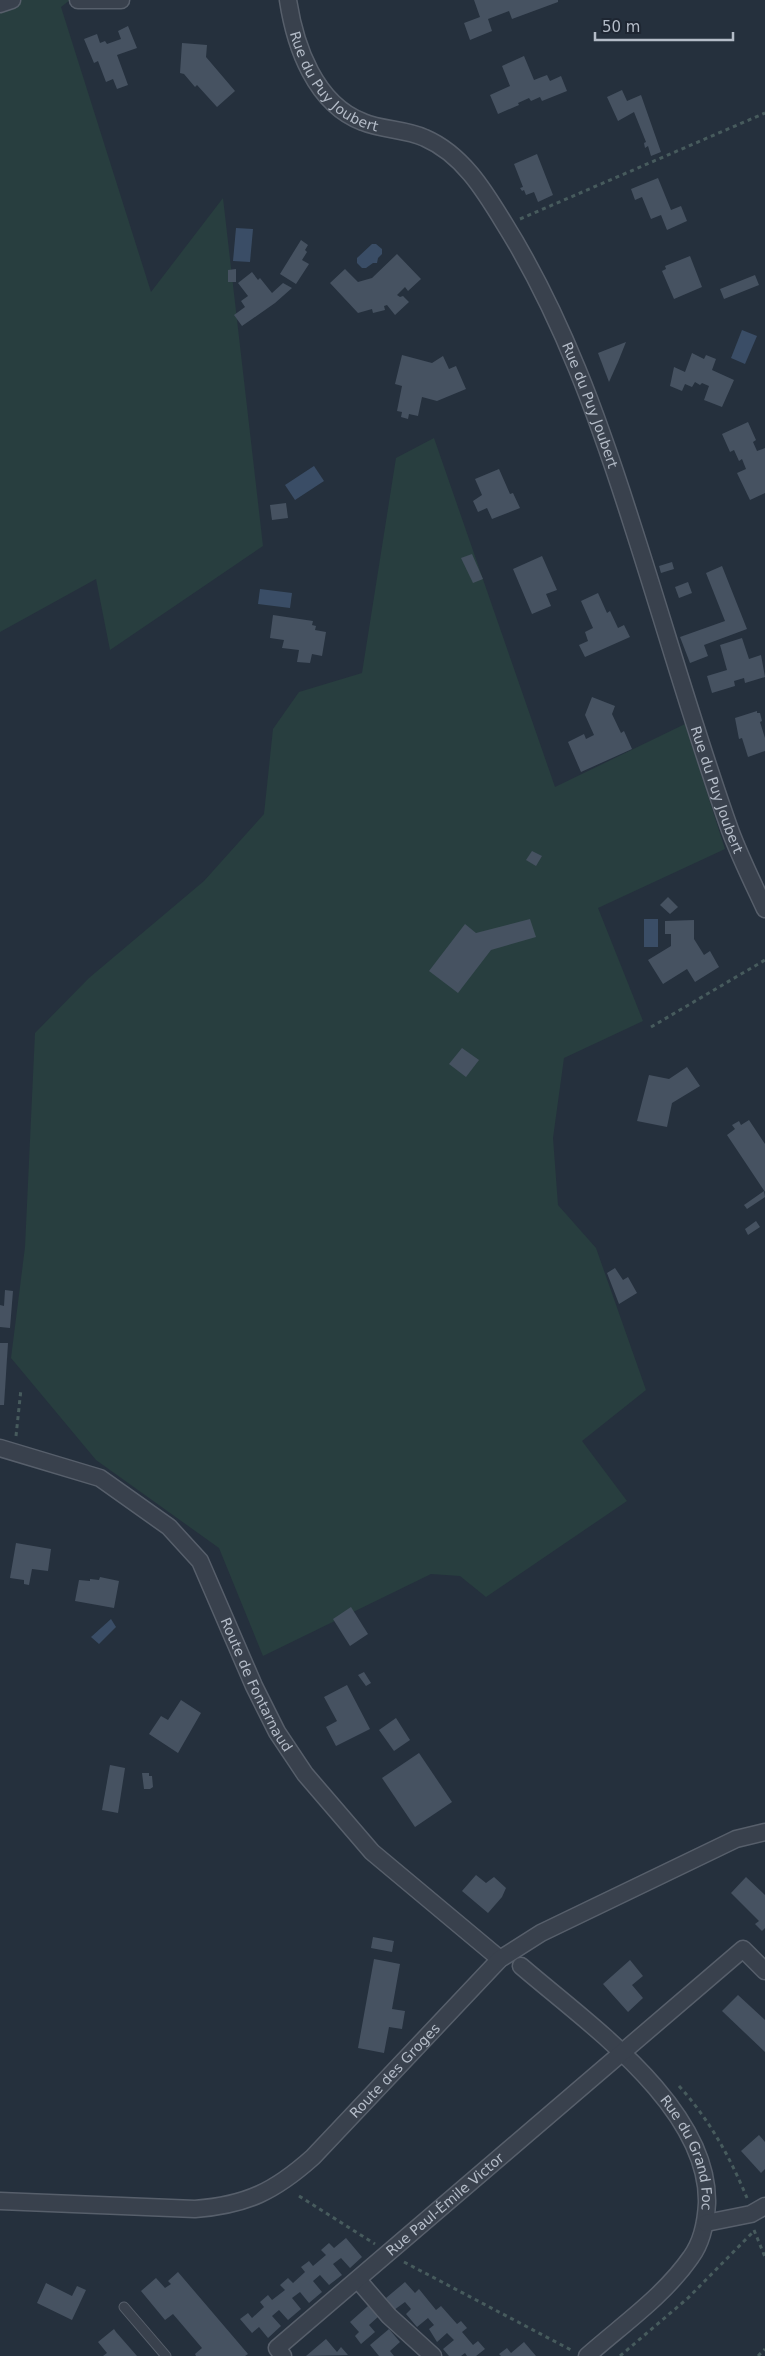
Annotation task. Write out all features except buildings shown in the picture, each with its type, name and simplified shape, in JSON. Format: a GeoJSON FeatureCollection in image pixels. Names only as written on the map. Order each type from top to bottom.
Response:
{"type":"FeatureCollection","features":[{"type":"Feature","properties":{"kind":"street"},"geometry":{"type":"LineString","coordinates":[[0,4],[12,0]]}},
{"type":"Feature","properties":{"kind":"street"},"geometry":{"type":"LineString","coordinates":[[78,0],[121,0]]}},
{"type":"Feature","properties":{"kind":"street","name":"Rue du Puy Joubert"},"geometry":{"type":"LineString","coordinates":[[288,0],[292,26],[305,64],[330,101],[361,122],[425,138],[454,156],[477,181],[506,225],[561,328],[607,444],[731,832],[765,909]]}},
{"type":"Feature","properties":{"kind":"street","name":"Route de Fontarnaud"},"geometry":{"type":"LineString","coordinates":[[7,1450],[100,1478],[169,1527],[200,1561],[276,1732],[305,1774],[372,1852],[500,1960]]}},
{"type":"Feature","properties":{"kind":"street","name":"Route des Groges"},"geometry":{"type":"LineString","coordinates":[[0,2201],[195,2209],[242,2202],[265,2193],[290,2178],[313,2157],[500,1960],[541,1933],[736,1839],[765,1832]]}},
{"type":"Feature","properties":{"kind":"street","name":"Rue Paul-Émile Victor"},"geometry":{"type":"LineString","coordinates":[[276,2353],[358,2280],[743,1949],[765,1971]]}},
{"type":"Feature","properties":{"kind":"street","name":"Rue du Grand Foc"},"geometry":{"type":"LineString","coordinates":[[521,1966],[622,2053],[672,2107],[689,2132],[701,2161],[707,2194],[706,2223],[692,2256],[667,2286],[581,2354]]}},
{"type":"Feature","properties":{"kind":"street"},"geometry":{"type":"LineString","coordinates":[[706,2223],[758,2210]]}},
{"type":"Feature","properties":{"kind":"street"},"geometry":{"type":"LineString","coordinates":[[358,2280],[389,2316],[433,2356]]}},
{"type":"Feature","properties":{"kind":"lane"},"geometry":{"type":"LineString","coordinates":[[124,2307],[166,2356]]}},
{"type":"Feature","properties":{"kind":"path"},"geometry":{"type":"LineString","coordinates":[[506,225],[765,113]]}},
{"type":"Feature","properties":{"kind":"path"},"geometry":{"type":"LineString","coordinates":[[651,1028],[765,960]]}},
{"type":"Feature","properties":{"kind":"path"},"geometry":{"type":"LineString","coordinates":[[7,1450],[21,1389]]}},
{"type":"Feature","properties":{"kind":"path"},"geometry":{"type":"LineString","coordinates":[[299,2196],[390,2253],[581,2354]]}},
{"type":"Feature","properties":{"kind":"path"},"geometry":{"type":"LineString","coordinates":[[758,2210],[754,2231],[765,2258]]}},
{"type":"Feature","properties":{"kind":"path"},"geometry":{"type":"LineString","coordinates":[[620,2356],[688,2298],[754,2231]]}},
{"type":"Feature","properties":{"kind":"path"},"geometry":{"type":"LineString","coordinates":[[758,2356],[765,2349]]}},
{"type":"Feature","properties":{"kind":"green space"},"geometry":{"type":"Polygon","coordinates":[[[0,0],[70,0],[61,7],[151,292],[223,198],[263,546],[110,650],[96,579],[0,632],[0,0]]]}},
{"type":"Feature","properties":{"kind":"green space"},"geometry":{"type":"Polygon","coordinates":[[[434,438],[555,787],[685,724],[725,849],[598,908],[643,1021],[564,1058],[553,1138],[558,1205],[596,1248],[646,1390],[582,1441],[627,1501],[486,1597],[460,1576],[431,1574],[263,1656],[219,1548],[96,1460],[11,1358],[25,1247],[35,1033],[89,978],[204,881],[264,814],[273,729],[299,692],[362,673],[396,458],[434,438]]]}},
{"type":"Feature","properties":{"kind":"water"},"geometry":{"type":"Polygon","coordinates":[[[236,228],[253,229],[250,262],[233,261],[236,228]]]}},
{"type":"Feature","properties":{"kind":"water"},"geometry":{"type":"Polygon","coordinates":[[[372,244],[376,244],[382,249],[382,254],[378,258],[377,263],[362,268],[357,263],[357,258],[372,244]]]}},
{"type":"Feature","properties":{"kind":"water"},"geometry":{"type":"Polygon","coordinates":[[[742,330],[757,336],[745,364],[731,358],[742,330]]]}},
{"type":"Feature","properties":{"kind":"water"},"geometry":{"type":"Polygon","coordinates":[[[314,466],[324,481],[295,500],[285,485],[314,466]]]}},
{"type":"Feature","properties":{"kind":"water"},"geometry":{"type":"Polygon","coordinates":[[[260,589],[292,593],[290,608],[258,604],[260,589]]]}},
{"type":"Feature","properties":{"kind":"water"},"geometry":{"type":"Polygon","coordinates":[[[644,919],[658,919],[658,947],[644,947],[644,919]]]}},
{"type":"Feature","properties":{"kind":"water"},"geometry":{"type":"Polygon","coordinates":[[[111,1619],[116,1627],[99,1644],[91,1637],[111,1619]]]}}]}
